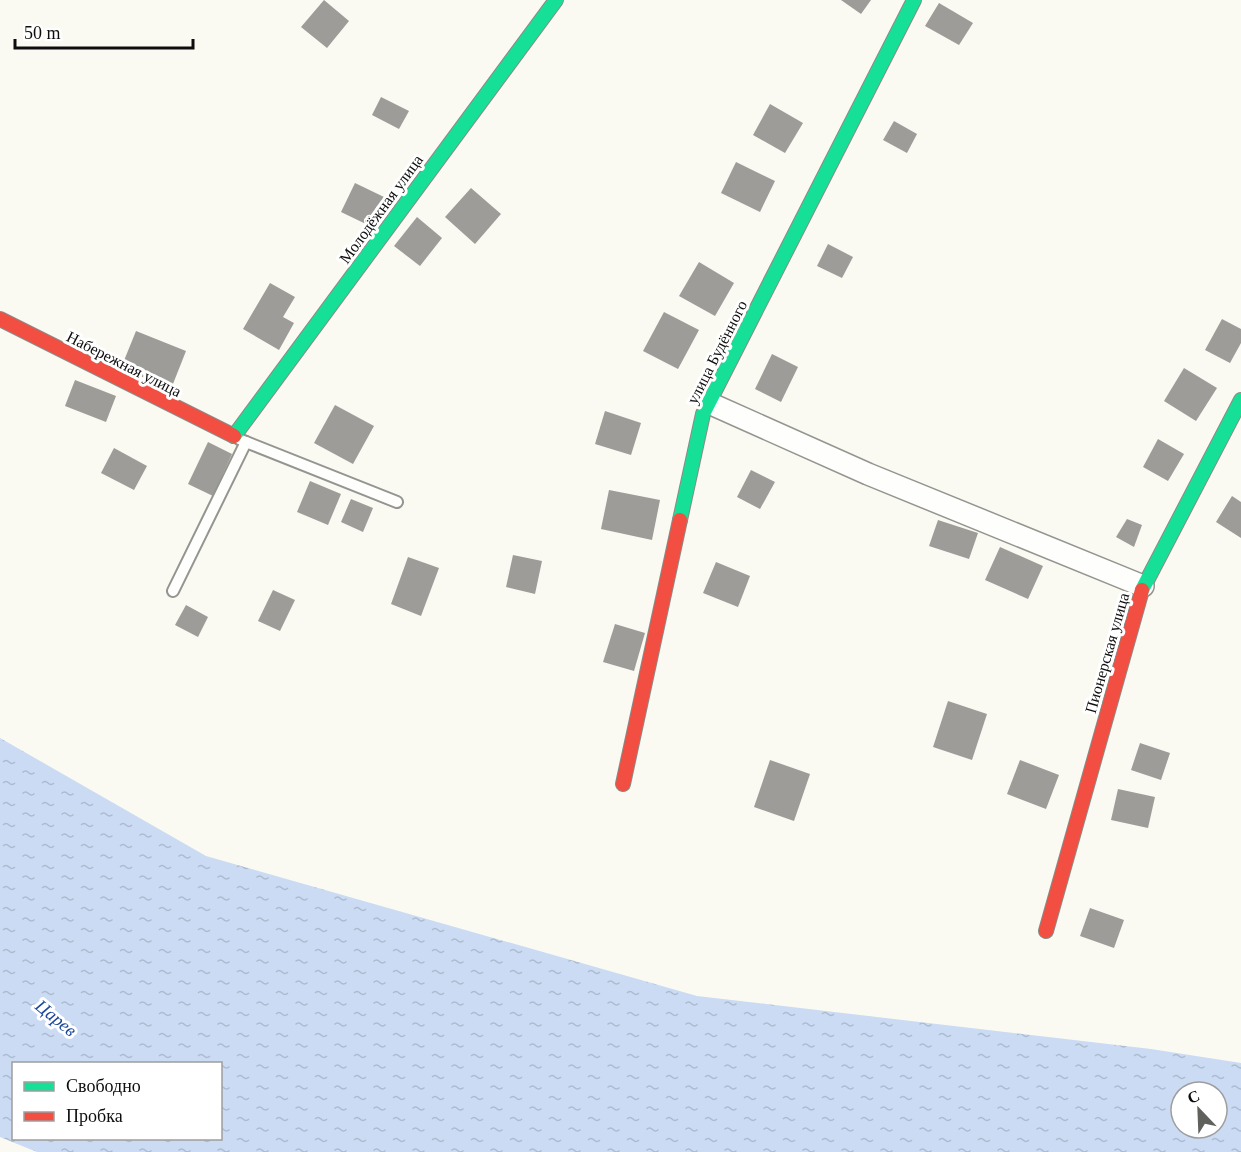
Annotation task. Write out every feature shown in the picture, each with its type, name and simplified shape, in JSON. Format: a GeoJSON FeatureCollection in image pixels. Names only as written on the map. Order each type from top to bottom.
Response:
{"type":"FeatureCollection","features":[{"type":"Feature","properties":{"kind":"street","name":"Молодёжная улица"},"geometry":{"type":"LineString","coordinates":[[240,440],[555,0]]}},
{"type":"Feature","properties":{"kind":"street","name":"улица Будённого"},"geometry":{"type":"LineString","coordinates":[[623,784],[703,414],[914,0]]}},
{"type":"Feature","properties":{"kind":"street","name":"Набережная улица"},"geometry":{"type":"LineString","coordinates":[[0,320],[240,440]]}},
{"type":"Feature","properties":{"kind":"street","name":"Пионерская улица"},"geometry":{"type":"LineString","coordinates":[[1046,931],[1143,586],[1241,400]]}},
{"type":"Feature","properties":{"kind":"street"},"geometry":{"type":"LineString","coordinates":[[709,403],[868,474],[1143,586]]}},
{"type":"Feature","properties":{"kind":"lane"},"geometry":{"type":"LineString","coordinates":[[173,591],[240,440],[397,502]]}},
{"type":"Feature","properties":{"kind":"water","name":"Царев"},"geometry":{"type":"Polygon","coordinates":[[[0,738],[206,856],[697,996],[1151,1049],[1241,1063],[1241,1152],[37,1152],[0,1137],[0,738]]]}},
{"type":"Feature","properties":{"kind":"building"},"geometry":{"type":"Polygon","coordinates":[[[324,0],[349,21],[327,48],[301,27],[324,0]]]}},
{"type":"Feature","properties":{"kind":"building"},"geometry":{"type":"Polygon","coordinates":[[[841,0],[871,0],[861,14],[841,0]]]}},
{"type":"Feature","properties":{"kind":"building"},"geometry":{"type":"Polygon","coordinates":[[[939,3],[973,23],[959,45],[925,26],[939,3]]]}},
{"type":"Feature","properties":{"kind":"building"},"geometry":{"type":"Polygon","coordinates":[[[381,97],[409,111],[399,129],[372,115],[381,97]]]}},
{"type":"Feature","properties":{"kind":"building"},"geometry":{"type":"Polygon","coordinates":[[[770,104],[803,123],[785,153],[753,135],[770,104]]]}},
{"type":"Feature","properties":{"kind":"building"},"geometry":{"type":"Polygon","coordinates":[[[894,121],[917,134],[907,153],[883,140],[894,121]]]}},
{"type":"Feature","properties":{"kind":"building"},"geometry":{"type":"Polygon","coordinates":[[[736,162],[775,181],[760,212],[721,193],[736,162]]]}},
{"type":"Feature","properties":{"kind":"building"},"geometry":{"type":"Polygon","coordinates":[[[355,183],[384,197],[370,226],[341,212],[355,183]]]}},
{"type":"Feature","properties":{"kind":"building"},"geometry":{"type":"Polygon","coordinates":[[[471,188],[501,214],[475,244],[445,217],[471,188]]]}},
{"type":"Feature","properties":{"kind":"building"},"geometry":{"type":"Polygon","coordinates":[[[417,217],[442,238],[420,266],[394,246],[417,217]]]}},
{"type":"Feature","properties":{"kind":"building"},"geometry":{"type":"Polygon","coordinates":[[[828,244],[853,257],[842,278],[817,266],[828,244]]]}},
{"type":"Feature","properties":{"kind":"building"},"geometry":{"type":"Polygon","coordinates":[[[699,262],[734,283],[715,316],[679,296],[699,262]]]}},
{"type":"Feature","properties":{"kind":"building"},"geometry":{"type":"Polygon","coordinates":[[[270,283],[295,297],[283,317],[294,323],[279,350],[243,329],[270,283]]]}},
{"type":"Feature","properties":{"kind":"building"},"geometry":{"type":"Polygon","coordinates":[[[664,312],[699,330],[678,369],[643,351],[664,312]]]}},
{"type":"Feature","properties":{"kind":"building"},"geometry":{"type":"Polygon","coordinates":[[[1222,319],[1241,329],[1241,343],[1230,363],[1205,350],[1222,319]]]}},
{"type":"Feature","properties":{"kind":"building"},"geometry":{"type":"Polygon","coordinates":[[[136,331],[186,351],[171,389],[121,368],[136,331]]]}},
{"type":"Feature","properties":{"kind":"building"},"geometry":{"type":"Polygon","coordinates":[[[772,354],[798,367],[781,402],[755,389],[772,354]]]}},
{"type":"Feature","properties":{"kind":"building"},"geometry":{"type":"Polygon","coordinates":[[[1184,368],[1217,388],[1196,421],[1164,401],[1184,368]]]}},
{"type":"Feature","properties":{"kind":"building"},"geometry":{"type":"Polygon","coordinates":[[[75,380],[116,396],[106,422],[65,406],[75,380]]]}},
{"type":"Feature","properties":{"kind":"building"},"geometry":{"type":"Polygon","coordinates":[[[335,405],[374,426],[353,464],[314,443],[335,405]]]}},
{"type":"Feature","properties":{"kind":"building"},"geometry":{"type":"Polygon","coordinates":[[[605,411],[641,423],[631,455],[595,444],[605,411]]]}},
{"type":"Feature","properties":{"kind":"building"},"geometry":{"type":"Polygon","coordinates":[[[1158,439],[1184,454],[1168,481],[1143,467],[1158,439]]]}},
{"type":"Feature","properties":{"kind":"building"},"geometry":{"type":"Polygon","coordinates":[[[208,442],[232,454],[213,496],[188,484],[208,442]]]}},
{"type":"Feature","properties":{"kind":"building"},"geometry":{"type":"Polygon","coordinates":[[[114,448],[147,466],[134,490],[101,473],[114,448]]]}},
{"type":"Feature","properties":{"kind":"building"},"geometry":{"type":"Polygon","coordinates":[[[751,470],[775,482],[760,509],[737,497],[751,470]]]}},
{"type":"Feature","properties":{"kind":"building"},"geometry":{"type":"Polygon","coordinates":[[[310,481],[341,494],[328,525],[297,512],[310,481]]]}},
{"type":"Feature","properties":{"kind":"building"},"geometry":{"type":"Polygon","coordinates":[[[609,490],[660,500],[652,540],[601,529],[609,490]]]}},
{"type":"Feature","properties":{"kind":"building"},"geometry":{"type":"Polygon","coordinates":[[[1232,496],[1241,502],[1241,538],[1216,522],[1232,496]]]}},
{"type":"Feature","properties":{"kind":"building"},"geometry":{"type":"Polygon","coordinates":[[[351,499],[373,508],[363,532],[341,522],[351,499]]]}},
{"type":"Feature","properties":{"kind":"building"},"geometry":{"type":"Polygon","coordinates":[[[1127,519],[1142,525],[1134,547],[1116,537],[1127,519]]]}},
{"type":"Feature","properties":{"kind":"building"},"geometry":{"type":"Polygon","coordinates":[[[938,520],[978,533],[969,559],[929,546],[938,520]]]}},
{"type":"Feature","properties":{"kind":"building"},"geometry":{"type":"Polygon","coordinates":[[[1000,547],[1043,566],[1028,599],[985,580],[1000,547]]]}},
{"type":"Feature","properties":{"kind":"building"},"geometry":{"type":"Polygon","coordinates":[[[513,555],[542,561],[535,594],[506,587],[513,555]]]}},
{"type":"Feature","properties":{"kind":"building"},"geometry":{"type":"Polygon","coordinates":[[[408,557],[439,568],[421,616],[391,604],[408,557]]]}},
{"type":"Feature","properties":{"kind":"building"},"geometry":{"type":"Polygon","coordinates":[[[716,562],[750,576],[738,607],[703,593],[716,562]]]}},
{"type":"Feature","properties":{"kind":"building"},"geometry":{"type":"Polygon","coordinates":[[[273,590],[295,600],[280,631],[258,621],[273,590]]]}},
{"type":"Feature","properties":{"kind":"building"},"geometry":{"type":"Polygon","coordinates":[[[186,605],[208,617],[198,637],[175,625],[186,605]]]}},
{"type":"Feature","properties":{"kind":"building"},"geometry":{"type":"Polygon","coordinates":[[[615,624],[645,633],[634,671],[603,662],[615,624]]]}},
{"type":"Feature","properties":{"kind":"building"},"geometry":{"type":"Polygon","coordinates":[[[948,701],[987,714],[972,760],[933,747],[948,701]]]}},
{"type":"Feature","properties":{"kind":"building"},"geometry":{"type":"Polygon","coordinates":[[[1140,743],[1170,753],[1161,780],[1131,770],[1140,743]]]}},
{"type":"Feature","properties":{"kind":"building"},"geometry":{"type":"Polygon","coordinates":[[[770,760],[810,774],[794,821],[754,807],[770,760]]]}},
{"type":"Feature","properties":{"kind":"building"},"geometry":{"type":"Polygon","coordinates":[[[1020,760],[1059,775],[1046,809],[1007,794],[1020,760]]]}},
{"type":"Feature","properties":{"kind":"building"},"geometry":{"type":"Polygon","coordinates":[[[1118,789],[1155,797],[1148,828],[1111,820],[1118,789]]]}},
{"type":"Feature","properties":{"kind":"building"},"geometry":{"type":"Polygon","coordinates":[[[1090,908],[1124,920],[1114,948],[1080,936],[1090,908]]]}},
{"type":"Feature","properties":{"kind":"traffic: fast"},"geometry":{"type":"LineString","coordinates":[[234,436],[556,0]]}},
{"type":"Feature","properties":{"kind":"traffic: fast"},"geometry":{"type":"LineString","coordinates":[[680,520],[703,414],[914,0]]}},
{"type":"Feature","properties":{"kind":"traffic: fast"},"geometry":{"type":"LineString","coordinates":[[1142,590],[1241,400]]}},
{"type":"Feature","properties":{"kind":"traffic: jam"},"geometry":{"type":"LineString","coordinates":[[0,319],[234,436]]}},
{"type":"Feature","properties":{"kind":"traffic: jam"},"geometry":{"type":"LineString","coordinates":[[623,784],[680,520]]}},
{"type":"Feature","properties":{"kind":"traffic: jam"},"geometry":{"type":"LineString","coordinates":[[1046,931],[1142,590]]}}]}
